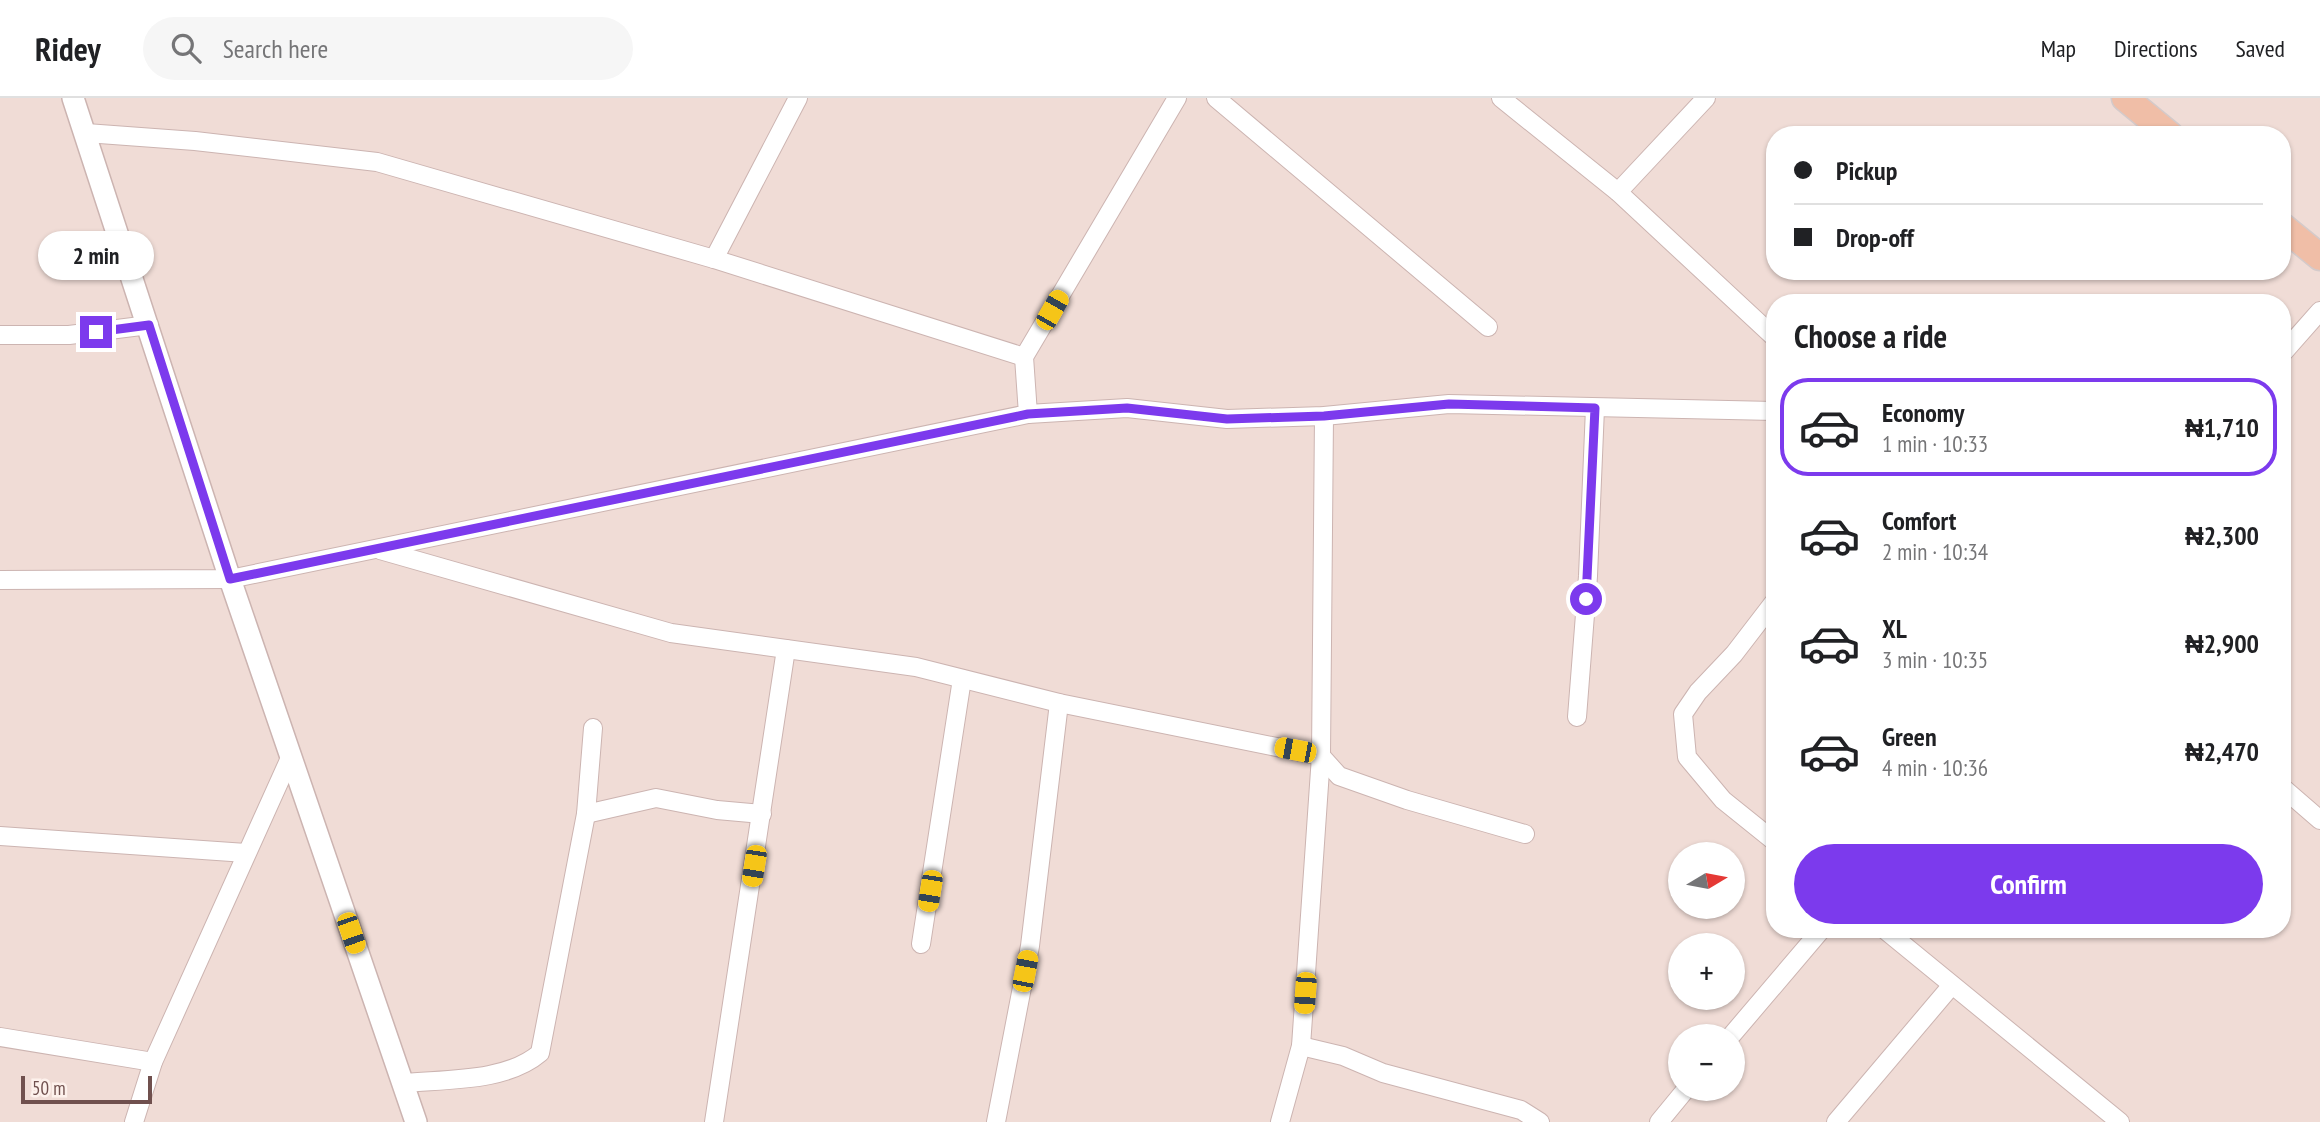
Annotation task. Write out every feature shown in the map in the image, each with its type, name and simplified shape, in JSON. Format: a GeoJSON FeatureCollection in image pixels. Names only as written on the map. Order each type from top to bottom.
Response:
{"type":"FeatureCollection","features":[{"type":"Feature","properties":{"kind":"main road"},"geometry":{"type":"LineString","coordinates":[[2125,98],[2159,126]]}},
{"type":"Feature","properties":{"kind":"main road"},"geometry":{"type":"LineString","coordinates":[[2291,233],[2320,257]]}},
{"type":"Feature","properties":{"kind":"street"},"geometry":{"type":"LineString","coordinates":[[73,98],[230,579],[416,1122]]}},
{"type":"Feature","properties":{"kind":"street"},"geometry":{"type":"LineString","coordinates":[[1028,414],[1024,357],[1177,98]]}},
{"type":"Feature","properties":{"kind":"street"},"geometry":{"type":"LineString","coordinates":[[1216,98],[1488,327]]}},
{"type":"Feature","properties":{"kind":"street"},"geometry":{"type":"LineString","coordinates":[[1501,98],[1618,192],[1766,330]]}},
{"type":"Feature","properties":{"kind":"street"},"geometry":{"type":"LineString","coordinates":[[1618,192],[1706,98]]}},
{"type":"Feature","properties":{"kind":"street"},"geometry":{"type":"LineString","coordinates":[[714,258],[795,99]]}},
{"type":"Feature","properties":{"kind":"street"},"geometry":{"type":"LineString","coordinates":[[86,133],[195,141],[377,162],[714,258],[1024,357]]}},
{"type":"Feature","properties":{"kind":"street"},"geometry":{"type":"LineString","coordinates":[[2291,344],[2320,311]]}},
{"type":"Feature","properties":{"kind":"street"},"geometry":{"type":"LineString","coordinates":[[0,335],[69,335],[149,325]]}},
{"type":"Feature","properties":{"kind":"street"},"geometry":{"type":"LineString","coordinates":[[0,580],[230,579],[1028,414],[1127,408],[1227,419],[1324,416],[1449,404],[1766,411]]}},
{"type":"Feature","properties":{"kind":"street"},"geometry":{"type":"LineString","coordinates":[[1577,717],[1588,576],[1595,408]]}},
{"type":"Feature","properties":{"kind":"street"},"geometry":{"type":"LineString","coordinates":[[1280,1122],[1301,1046],[1321,755],[1324,416]]}},
{"type":"Feature","properties":{"kind":"street"},"geometry":{"type":"LineString","coordinates":[[377,549],[671,633],[916,667],[1059,704],[1321,755],[1339,776],[1406,800],[1525,834]]}},
{"type":"Feature","properties":{"kind":"street"},"geometry":{"type":"LineString","coordinates":[[1766,612],[1734,654],[1698,692],[1683,714],[1687,757],[1723,800],[1766,835]]}},
{"type":"Feature","properties":{"kind":"street"},"geometry":{"type":"LineString","coordinates":[[714,1122],[786,649]]}},
{"type":"Feature","properties":{"kind":"street"},"geometry":{"type":"LineString","coordinates":[[921,944],[962,679]]}},
{"type":"Feature","properties":{"kind":"street"},"geometry":{"type":"LineString","coordinates":[[996,1122],[1030,946],[1059,704]]}},
{"type":"Feature","properties":{"kind":"street"},"geometry":{"type":"LineString","coordinates":[[404,1083],[498,1074],[530,1062],[540,1053],[586,814],[593,728]]}},
{"type":"Feature","properties":{"kind":"street"},"geometry":{"type":"LineString","coordinates":[[134,1122],[153,1062],[290,758]]}},
{"type":"Feature","properties":{"kind":"street"},"geometry":{"type":"LineString","coordinates":[[2291,795],[2320,820]]}},
{"type":"Feature","properties":{"kind":"street"},"geometry":{"type":"LineString","coordinates":[[586,814],[656,798],[717,810],[762,814]]}},
{"type":"Feature","properties":{"kind":"street"},"geometry":{"type":"LineString","coordinates":[[0,835],[246,853]]}},
{"type":"Feature","properties":{"kind":"street"},"geometry":{"type":"LineString","coordinates":[[1741,1024],[1814,938]]}},
{"type":"Feature","properties":{"kind":"street"},"geometry":{"type":"LineString","coordinates":[[1895,938],[2120,1122]]}},
{"type":"Feature","properties":{"kind":"street"},"geometry":{"type":"LineString","coordinates":[[1836,1122],[1952,985]]}},
{"type":"Feature","properties":{"kind":"street"},"geometry":{"type":"LineString","coordinates":[[0,1037],[153,1062]]}},
{"type":"Feature","properties":{"kind":"street"},"geometry":{"type":"LineString","coordinates":[[1301,1046],[1343,1056],[1383,1073],[1521,1110],[1540,1122]]}},
{"type":"Feature","properties":{"kind":"street"},"geometry":{"type":"LineString","coordinates":[[1651,1122],[1659,1122],[1676,1101]]}},
{"type":"Feature","properties":{"kind":"shaded area"},"geometry":{"type":"Polygon","coordinates":[[[0,98],[2320,98],[2320,1122],[0,1122],[0,98]]]}},
{"type":"Feature","properties":{"kind":"route"},"geometry":{"type":"LineString","coordinates":[[96,332],[149,325],[230,579],[1028,414],[1127,408],[1227,419],[1324,416],[1449,404],[1595,408],[1586,599]]}}]}
